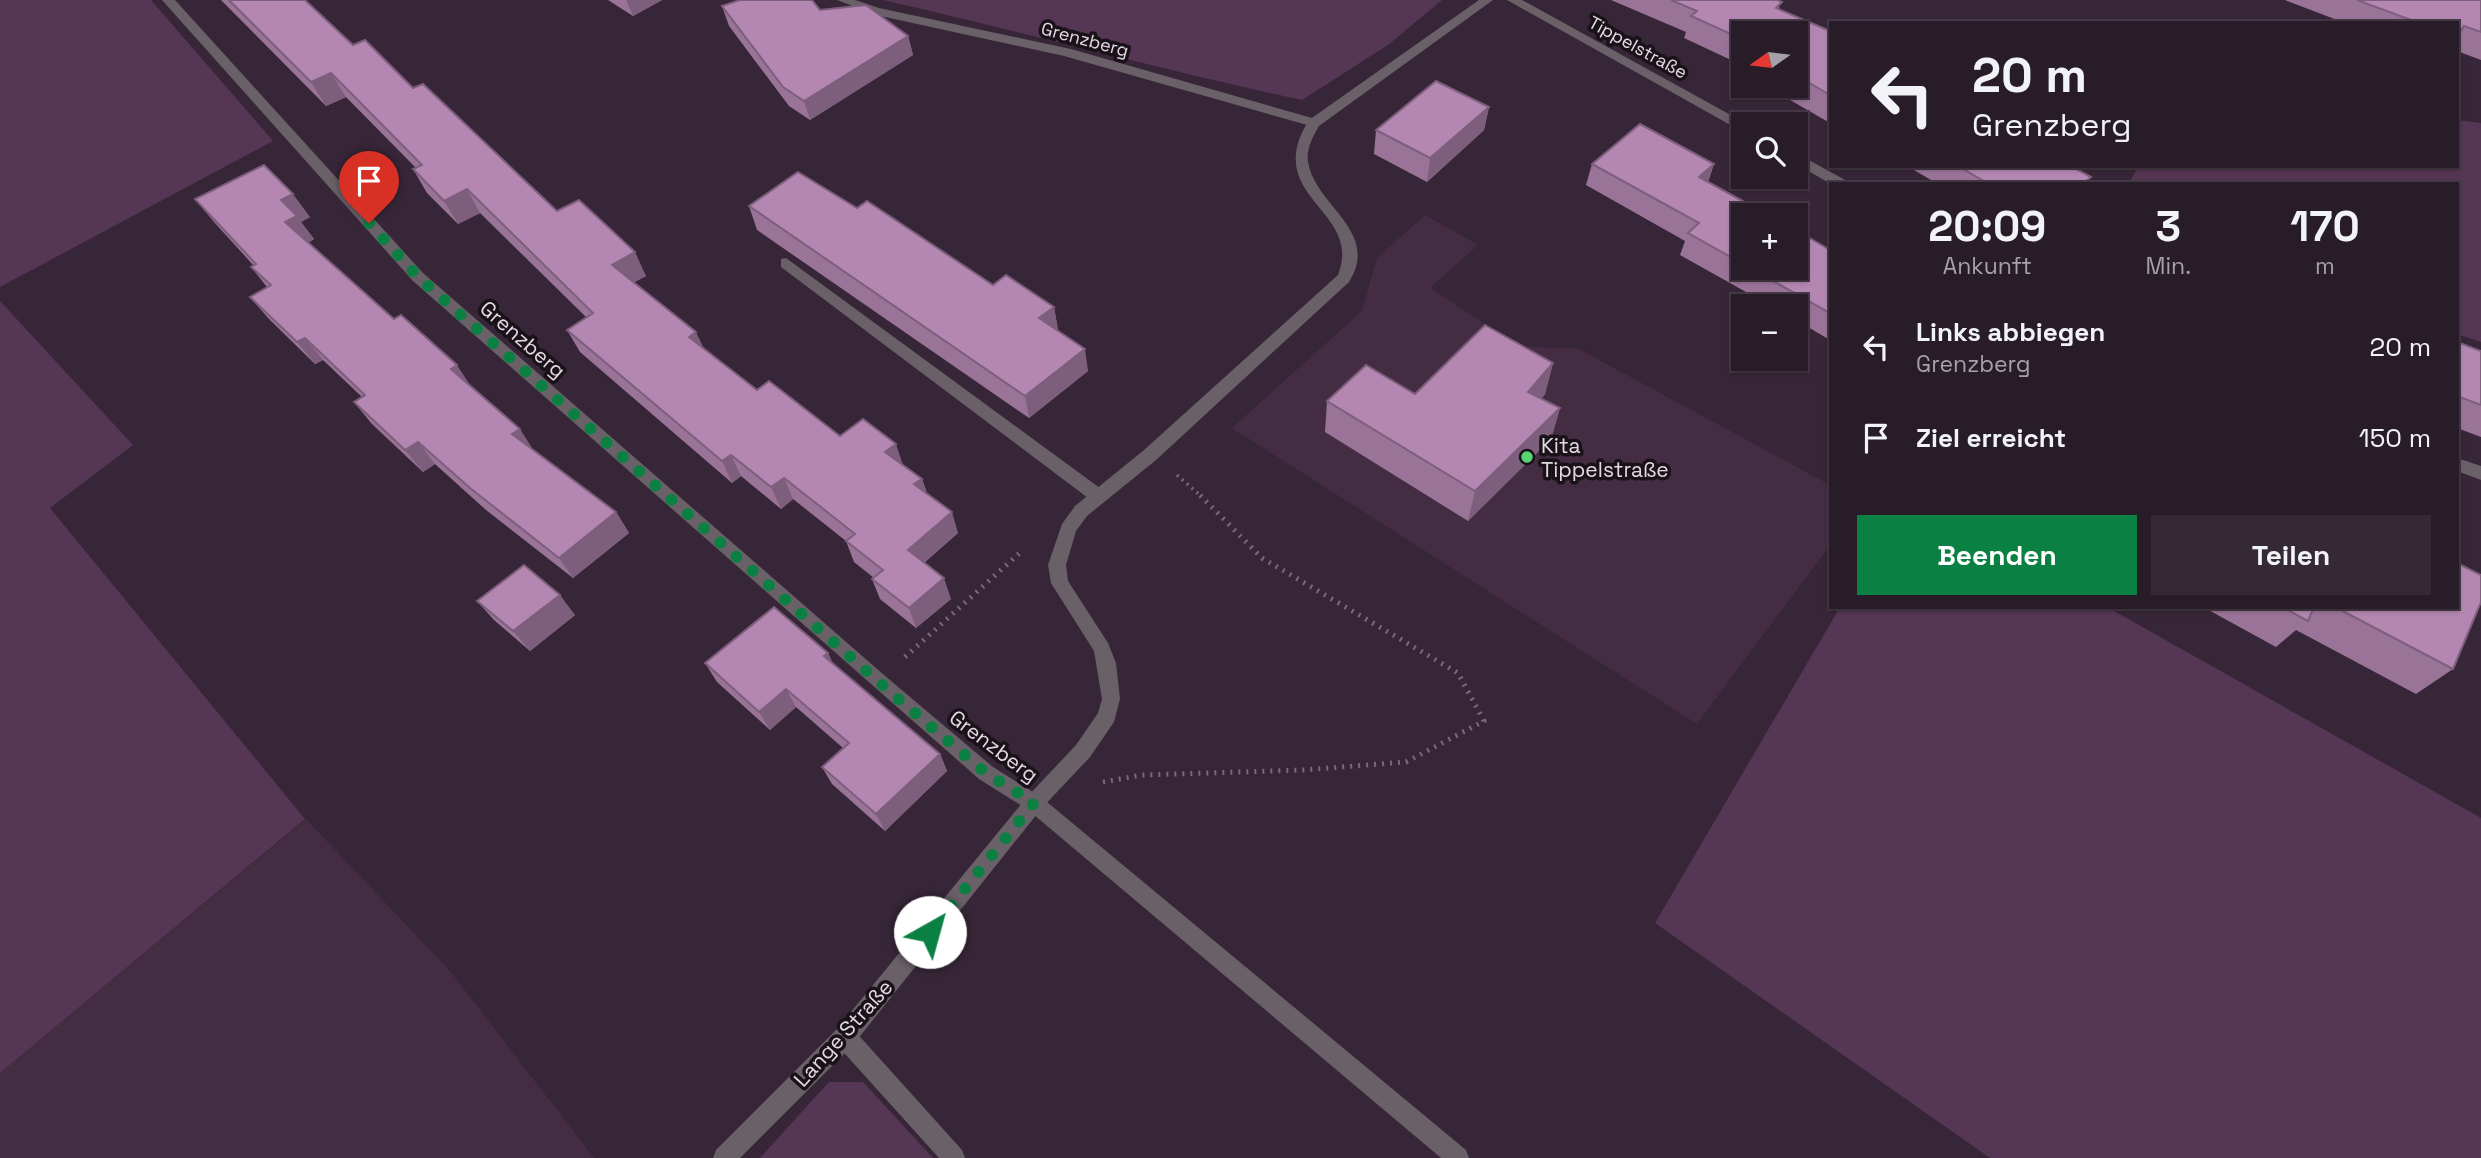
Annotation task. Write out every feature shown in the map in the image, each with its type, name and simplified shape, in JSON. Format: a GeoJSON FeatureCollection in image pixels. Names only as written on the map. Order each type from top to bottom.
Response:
{"type":"FeatureCollection","features":[{"type":"Feature","properties":{"kind":"street","name":"Grenzberg"},"geometry":{"type":"LineString","coordinates":[[168,0],[418,277],[878,681],[986,773],[1034,803],[1097,733],[1107,716],[1111,699],[1107,663],[1102,648],[1060,583],[1056,565],[1068,529],[1081,511],[1150,455],[1332,290],[1347,273],[1351,254],[1346,238],[1301,164],[1305,138],[1314,123],[1066,52],[876,11],[844,0]]}},
{"type":"Feature","properties":{"kind":"street"},"geometry":{"type":"LineString","coordinates":[[1314,123],[1487,0]]}},
{"type":"Feature","properties":{"kind":"street","name":"Tippelstraße"},"geometry":{"type":"LineString","coordinates":[[1513,0],[1731,121]]}},
{"type":"Feature","properties":{"kind":"street"},"geometry":{"type":"LineString","coordinates":[[1808,165],[1838,182]]}},
{"type":"Feature","properties":{"kind":"street"},"geometry":{"type":"LineString","coordinates":[[786,263],[1098,496]]}},
{"type":"Feature","properties":{"kind":"street"},"geometry":{"type":"LineString","coordinates":[[2459,465],[2481,473]]}},
{"type":"Feature","properties":{"kind":"street"},"geometry":{"type":"LineString","coordinates":[[1034,803],[1458,1158]]}},
{"type":"Feature","properties":{"kind":"street","name":"Lange Straße"},"geometry":{"type":"LineString","coordinates":[[724,1158],[845,1037],[1034,803]]}},
{"type":"Feature","properties":{"kind":"street"},"geometry":{"type":"LineString","coordinates":[[845,1037],[954,1158]]}},
{"type":"Feature","properties":{"kind":"path"},"geometry":{"type":"LineString","coordinates":[[1051,787],[1070,788],[1142,775],[1304,770],[1406,762],[1484,721],[1458,673],[1262,558],[1189,483],[1150,455]]}},
{"type":"Feature","properties":{"kind":"path"},"geometry":{"type":"LineString","coordinates":[[878,681],[1033,542],[1068,529]]}},
{"type":"Feature","properties":{"kind":"shaded area"},"geometry":{"type":"Polygon","coordinates":[[[0,0],[151,0],[273,141],[0,287],[0,0]]]}},
{"type":"Feature","properties":{"kind":"shaded area"},"geometry":{"type":"Polygon","coordinates":[[[883,0],[1442,0],[1388,45],[1302,100],[883,0]]]}},
{"type":"Feature","properties":{"kind":"shaded area"},"geometry":{"type":"Polygon","coordinates":[[[2459,120],[2481,123],[2481,342],[2459,335],[2459,182],[2129,182],[2138,168],[2459,168],[2459,120]]]}},
{"type":"Feature","properties":{"kind":"shaded area","name":"Kita Tippelstraße"},"geometry":{"type":"Polygon","coordinates":[[[1425,215],[1478,245],[1430,288],[1520,347],[1577,348],[1829,484],[1829,546],[1697,724],[1232,428],[1362,311],[1377,258],[1425,215]]]}},
{"type":"Feature","properties":{"kind":"shaded area"},"geometry":{"type":"Polygon","coordinates":[[[0,301],[133,445],[50,508],[305,819],[0,1073],[0,301]]]}},
{"type":"Feature","properties":{"kind":"shaded area"},"geometry":{"type":"Polygon","coordinates":[[[1839,609],[2111,609],[2481,818],[2481,1158],[1990,1158],[1655,923],[1839,609]]]}},
{"type":"Feature","properties":{"kind":"shaded area"},"geometry":{"type":"Polygon","coordinates":[[[306,819],[450,971],[594,1158],[0,1158],[0,1073],[306,819]]]}},
{"type":"Feature","properties":{"kind":"shaded area"},"geometry":{"type":"Polygon","coordinates":[[[829,1082],[863,1082],[933,1158],[760,1158],[829,1082]]]}},
{"type":"Feature","properties":{"kind":"building"},"geometry":{"type":"Polygon","coordinates":[[[229,0],[305,0],[353,45],[365,40],[413,88],[423,84],[557,211],[579,200],[635,252],[612,265],[696,332],[689,337],[757,390],[769,381],[840,436],[863,419],[896,444],[885,452],[922,479],[914,484],[952,512],[908,550],[944,578],[909,608],[872,579],[883,570],[846,541],[855,534],[784,478],[771,487],[731,455],[722,461],[567,330],[593,313],[467,189],[444,201],[413,169],[422,165],[331,73],[311,82],[229,0]]]}},
{"type":"Feature","properties":{"kind":"building"},"geometry":{"type":"Polygon","coordinates":[[[740,0],[812,0],[820,10],[866,5],[908,36],[804,101],[783,87],[722,6],[740,0]]]}},
{"type":"Feature","properties":{"kind":"building"},"geometry":{"type":"Polygon","coordinates":[[[1671,0],[1777,0],[1782,2],[1776,8],[1807,21],[1731,21],[1731,34],[1691,16],[1697,11],[1671,0]]]}},
{"type":"Feature","properties":{"kind":"building"},"geometry":{"type":"Polygon","coordinates":[[[2357,0],[2481,0],[2481,32],[2464,26],[2459,34],[2459,21],[2414,21],[2357,0]]]}},
{"type":"Feature","properties":{"kind":"building"},"geometry":{"type":"Polygon","coordinates":[[[1808,22],[1829,31],[1829,94],[1808,82],[1808,22]]]}},
{"type":"Feature","properties":{"kind":"building"},"geometry":{"type":"Polygon","coordinates":[[[1436,81],[1489,107],[1430,158],[1376,130],[1436,81]]]}},
{"type":"Feature","properties":{"kind":"building"},"geometry":{"type":"Polygon","coordinates":[[[1640,124],[1714,164],[1699,177],[1746,203],[1731,203],[1731,257],[1688,233],[1699,223],[1592,164],[1640,124]]]}},
{"type":"Feature","properties":{"kind":"building"},"geometry":{"type":"Polygon","coordinates":[[[264,165],[293,194],[281,200],[297,216],[285,222],[394,319],[401,315],[457,365],[451,369],[520,429],[512,434],[616,512],[559,558],[470,488],[418,442],[405,450],[354,402],[365,395],[305,338],[297,342],[250,297],[271,285],[251,267],[256,264],[195,199],[264,165]]]}},
{"type":"Feature","properties":{"kind":"building"},"geometry":{"type":"Polygon","coordinates":[[[1961,168],[2075,168],[2091,177],[2085,182],[1986,182],[1961,168]]]}},
{"type":"Feature","properties":{"kind":"building"},"geometry":{"type":"Polygon","coordinates":[[[798,172],[857,208],[867,201],[993,285],[1006,275],[1054,307],[1039,318],[1085,349],[1025,396],[749,206],[798,172]]]}},
{"type":"Feature","properties":{"kind":"building"},"geometry":{"type":"Polygon","coordinates":[[[1808,237],[1829,249],[1829,312],[1808,301],[1808,294],[1796,294],[1771,280],[1808,280],[1808,237]]]}},
{"type":"Feature","properties":{"kind":"building"},"geometry":{"type":"Polygon","coordinates":[[[1485,325],[1553,363],[1528,392],[1560,408],[1475,491],[1327,401],[1366,365],[1415,394],[1485,325]]]}},
{"type":"Feature","properties":{"kind":"building"},"geometry":{"type":"Polygon","coordinates":[[[2459,343],[2481,351],[2481,405],[2459,397],[2459,343]]]}},
{"type":"Feature","properties":{"kind":"building"},"geometry":{"type":"Polygon","coordinates":[[[2459,564],[2481,575],[2481,602],[2453,669],[2339,609],[2459,609],[2459,564]]]}},
{"type":"Feature","properties":{"kind":"building"},"geometry":{"type":"Polygon","coordinates":[[[524,565],[560,595],[513,631],[477,601],[524,565]]]}},
{"type":"Feature","properties":{"kind":"building"},"geometry":{"type":"Polygon","coordinates":[[[774,607],[828,653],[824,656],[940,754],[876,814],[822,767],[849,743],[786,689],[759,712],[705,663],[774,607]]]}},
{"type":"Feature","properties":{"kind":"building"},"geometry":{"type":"Polygon","coordinates":[[[2286,609],[2313,609],[2308,621],[2286,609]]]}},
{"type":"Feature","properties":{"kind":"place","name":"Kita Tippelstraße"},"geometry":{"type":"Point","coordinates":[1527,457]}},
{"type":"Feature","properties":{"kind":"route"},"geometry":{"type":"LineString","coordinates":[[369,223],[418,277],[878,681],[986,773],[1034,803],[930,932]]}}]}
